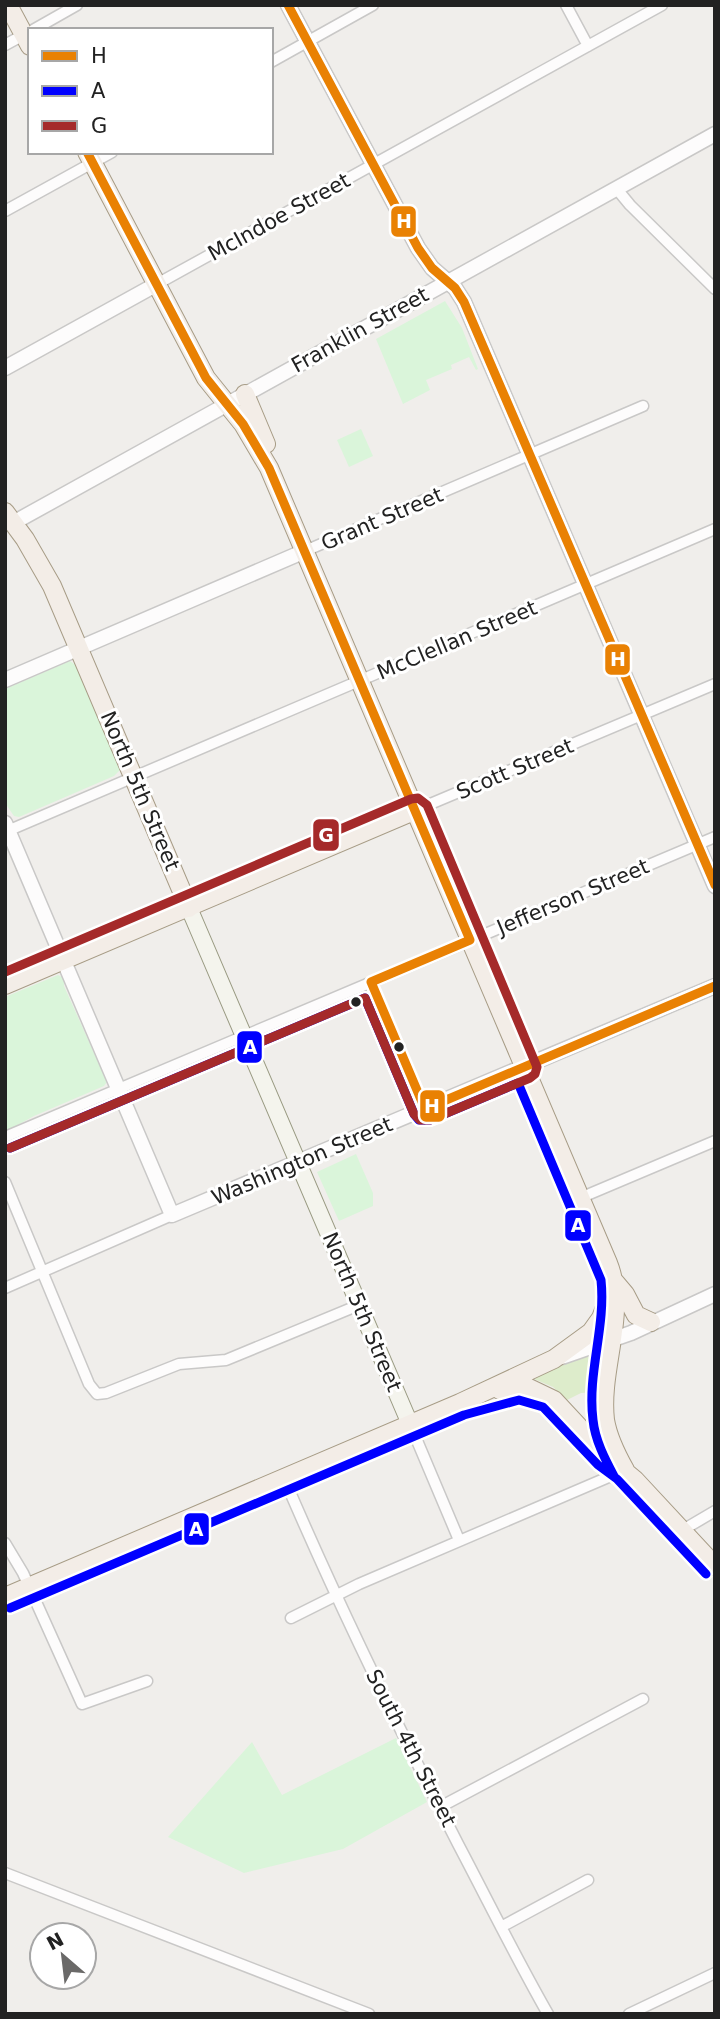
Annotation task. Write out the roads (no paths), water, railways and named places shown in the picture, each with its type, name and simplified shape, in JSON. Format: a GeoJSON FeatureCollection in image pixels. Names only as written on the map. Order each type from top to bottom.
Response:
{"type":"FeatureCollection","features":[{"type":"Feature","properties":{"kind":"main road"},"geometry":{"type":"LineString","coordinates":[[8,5],[28,35]]}},
{"type":"Feature","properties":{"kind":"main road"},"geometry":{"type":"LineString","coordinates":[[90,158],[206,377],[243,424],[269,468],[614,1281],[625,1294],[636,1315],[651,1322]]}},
{"type":"Feature","properties":{"kind":"main road"},"geometry":{"type":"LineString","coordinates":[[245,394],[267,447],[269,468]]}},
{"type":"Feature","properties":{"kind":"main road","name":"North 5th Street"},"geometry":{"type":"LineString","coordinates":[[8,521],[52,586],[410,1424]]}},
{"type":"Feature","properties":{"kind":"main road","name":"Scott Street"},"geometry":{"type":"LineString","coordinates":[[5,985],[416,810]]}},
{"type":"Feature","properties":{"kind":"main road"},"geometry":{"type":"LineString","coordinates":[[614,1281],[605,1415],[610,1438],[625,1470]]}},
{"type":"Feature","properties":{"kind":"main road"},"geometry":{"type":"LineString","coordinates":[[5,1597],[460,1403],[554,1359],[584,1339],[597,1325],[614,1281]]}},
{"type":"Feature","properties":{"kind":"main road"},"geometry":{"type":"LineString","coordinates":[[460,1403],[514,1387],[539,1391],[560,1405],[601,1451],[625,1470],[715,1566]]}},
{"type":"Feature","properties":{"kind":"street"},"geometry":{"type":"LineString","coordinates":[[42,28],[78,5]]}},
{"type":"Feature","properties":{"kind":"street"},"geometry":{"type":"LineString","coordinates":[[288,5],[418,248],[432,268],[448,281],[463,299],[715,886]]}},
{"type":"Feature","properties":{"kind":"street"},"geometry":{"type":"LineString","coordinates":[[273,61],[373,5]]}},
{"type":"Feature","properties":{"kind":"street"},"geometry":{"type":"LineString","coordinates":[[566,5],[588,46]]}},
{"type":"Feature","properties":{"kind":"street","name":"McIndoe Street"},"geometry":{"type":"LineString","coordinates":[[5,368],[662,5]]}},
{"type":"Feature","properties":{"kind":"street"},"geometry":{"type":"LineString","coordinates":[[5,45],[28,36]]}},
{"type":"Feature","properties":{"kind":"street","name":"Franklin Street"},"geometry":{"type":"LineString","coordinates":[[8,521],[227,405],[715,134]]}},
{"type":"Feature","properties":{"kind":"street"},"geometry":{"type":"LineString","coordinates":[[5,211],[90,158]]}},
{"type":"Feature","properties":{"kind":"street"},"geometry":{"type":"LineString","coordinates":[[616,188],[715,289]]}},
{"type":"Feature","properties":{"kind":"street","name":"Grant Street"},"geometry":{"type":"LineString","coordinates":[[5,680],[643,406]]}},
{"type":"Feature","properties":{"kind":"street","name":"McClellan Street"},"geometry":{"type":"LineString","coordinates":[[6,829],[586,586],[715,529]]}},
{"type":"Feature","properties":{"kind":"street","name":"Scott Street"},"geometry":{"type":"LineString","coordinates":[[416,810],[715,684]]}},
{"type":"Feature","properties":{"kind":"street"},"geometry":{"type":"LineString","coordinates":[[6,829],[172,1215]]}},
{"type":"Feature","properties":{"kind":"street","name":"Jefferson Street"},"geometry":{"type":"LineString","coordinates":[[5,1138],[715,837]]}},
{"type":"Feature","properties":{"kind":"street","name":"Washington Street"},"geometry":{"type":"LineString","coordinates":[[5,1289],[172,1215],[715,986]]}},
{"type":"Feature","properties":{"kind":"street"},"geometry":{"type":"LineString","coordinates":[[580,1198],[715,1141]]}},
{"type":"Feature","properties":{"kind":"street"},"geometry":{"type":"LineString","coordinates":[[5,1182],[94,1392],[106,1393],[179,1364],[226,1360],[359,1305]]}},
{"type":"Feature","properties":{"kind":"street"},"geometry":{"type":"LineString","coordinates":[[554,1359],[611,1340],[715,1294]]}},
{"type":"Feature","properties":{"kind":"street"},"geometry":{"type":"LineString","coordinates":[[410,1424],[459,1540]]}},
{"type":"Feature","properties":{"kind":"street"},"geometry":{"type":"LineString","coordinates":[[291,1618],[335,1595],[459,1540],[625,1470]]}},
{"type":"Feature","properties":{"kind":"street","name":"South 4th Street"},"geometry":{"type":"LineString","coordinates":[[284,1478],[335,1595],[501,1927],[548,2014]]}},
{"type":"Feature","properties":{"kind":"street"},"geometry":{"type":"LineString","coordinates":[[681,1531],[715,1511]]}},
{"type":"Feature","properties":{"kind":"street"},"geometry":{"type":"LineString","coordinates":[[5,1543],[29,1587],[82,1704],[147,1681]]}},
{"type":"Feature","properties":{"kind":"street"},"geometry":{"type":"LineString","coordinates":[[440,1807],[643,1699]]}},
{"type":"Feature","properties":{"kind":"street"},"geometry":{"type":"LineString","coordinates":[[5,1873],[369,2014]]}},
{"type":"Feature","properties":{"kind":"street"},"geometry":{"type":"LineString","coordinates":[[501,1927],[588,1880]]}},
{"type":"Feature","properties":{"kind":"street"},"geometry":{"type":"LineString","coordinates":[[629,2014],[715,1973]]}}]}
